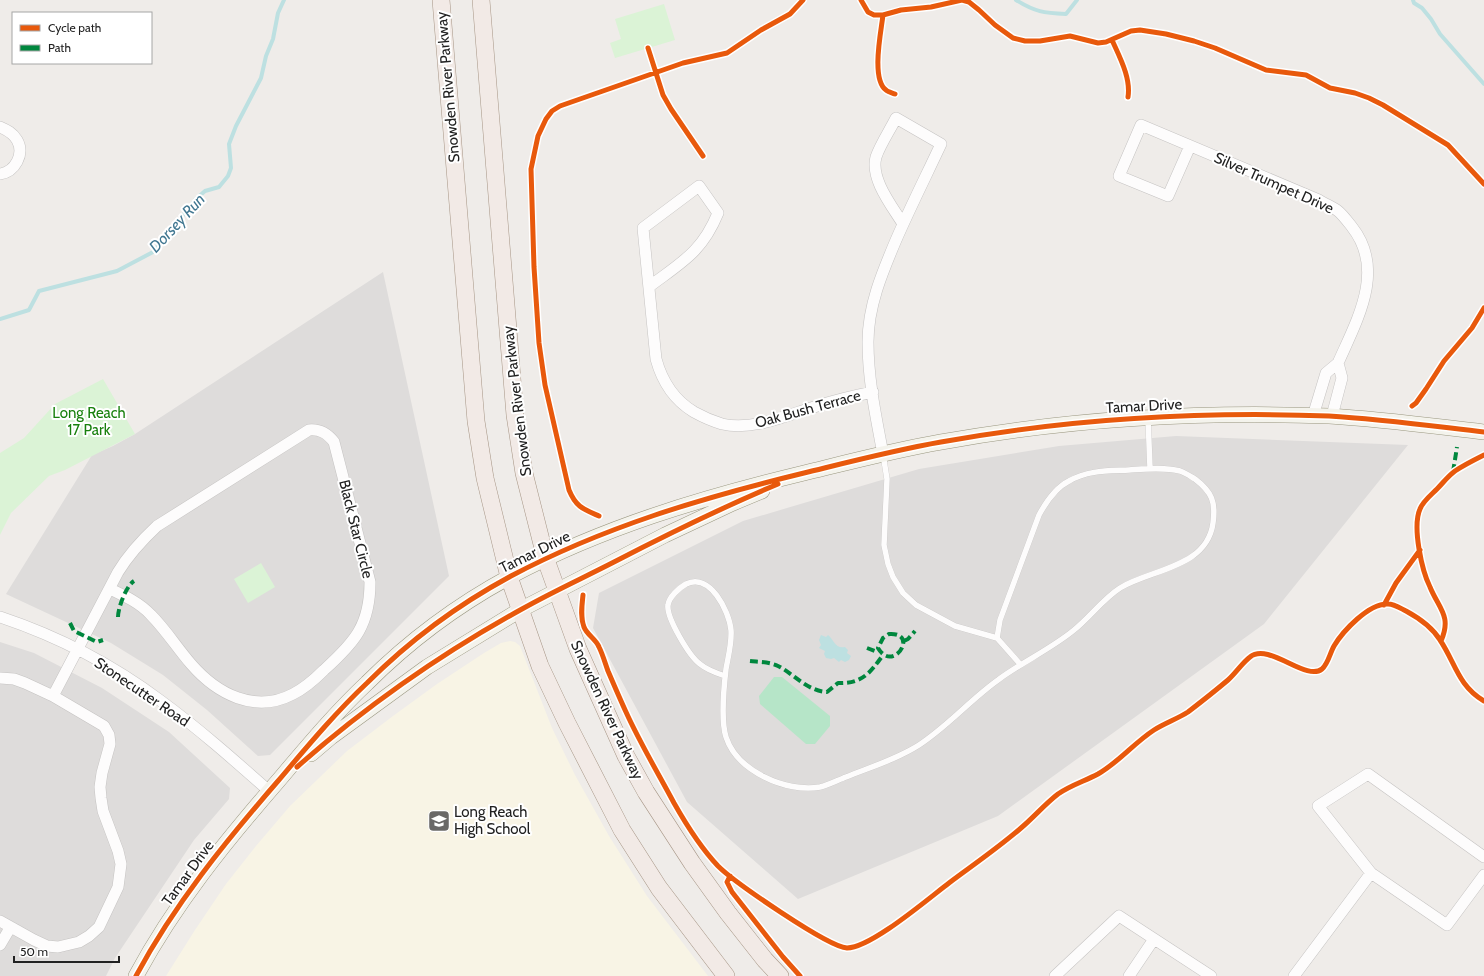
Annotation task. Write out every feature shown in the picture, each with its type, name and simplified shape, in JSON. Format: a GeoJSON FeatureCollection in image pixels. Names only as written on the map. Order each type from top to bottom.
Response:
{"type":"FeatureCollection","features":[{"type":"Feature","properties":{"kind":"main road","name":"Snowden River Parkway"},"geometry":{"type":"LineString","coordinates":[[441,0],[476,421],[485,478],[509,577],[540,666],[567,723],[622,830],[659,888],[726,976]]}},
{"type":"Feature","properties":{"kind":"main road","name":"Snowden River Parkway"},"geometry":{"type":"LineString","coordinates":[[481,0],[515,415],[524,474],[546,560],[578,649],[626,756],[646,792],[692,863],[765,960],[780,976]]}},
{"type":"Feature","properties":{"kind":"street"},"geometry":{"type":"LineString","coordinates":[[883,454],[873,392],[868,341],[870,319],[880,276],[941,144],[896,118],[876,156],[874,169],[877,181],[903,224]]}},
{"type":"Feature","properties":{"kind":"street","name":"Silver Trumpet Drive"},"geometry":{"type":"LineString","coordinates":[[1190,146],[1168,196],[1119,176],[1141,125],[1319,200],[1338,211],[1357,233],[1364,245],[1368,282],[1364,303],[1338,363],[1326,373],[1313,416]]}},
{"type":"Feature","properties":{"kind":"street"},"geometry":{"type":"LineString","coordinates":[[0,127],[10,131],[20,147],[19,156],[15,165],[11,169],[0,174]]}},
{"type":"Feature","properties":{"kind":"street","name":"Oak Bush Terrace"},"geometry":{"type":"LineString","coordinates":[[650,286],[692,255],[712,227],[718,213],[699,186],[643,228],[650,286],[656,359],[660,372],[667,386],[676,397],[689,409],[707,419],[723,424],[739,426],[761,423],[840,399],[873,392]]}},
{"type":"Feature","properties":{"kind":"street"},"geometry":{"type":"LineString","coordinates":[[1332,416],[1342,378],[1338,363]]}},
{"type":"Feature","properties":{"kind":"street","name":"Tamar Drive"},"geometry":{"type":"LineString","coordinates":[[136,976],[172,916],[203,871],[269,791],[323,729],[366,683],[400,652],[455,611],[509,577],[600,534],[659,512],[729,491],[883,454],[942,442],[1015,430],[1085,422],[1213,415],[1332,416],[1484,432]]}},
{"type":"Feature","properties":{"kind":"street","name":"Black Star Circle"},"geometry":{"type":"LineString","coordinates":[[53,696],[118,572],[140,542],[157,526],[309,430],[316,429],[323,432],[334,442],[370,582],[369,603],[366,616],[353,641],[343,653],[308,684],[293,694],[277,700],[262,701],[246,700],[230,696],[218,689],[192,665],[151,615],[140,605],[110,589]]}},
{"type":"Feature","properties":{"kind":"street","name":"Tamar Drive"},"geometry":{"type":"LineString","coordinates":[[269,791],[331,737],[381,700],[427,667],[520,610],[664,535],[734,502],[809,472]]}},
{"type":"Feature","properties":{"kind":"street","name":"Stonecutter Road"},"geometry":{"type":"LineString","coordinates":[[0,617],[77,649],[161,700],[269,791]]}},
{"type":"Feature","properties":{"kind":"street"},"geometry":{"type":"LineString","coordinates":[[0,678],[14,679],[25,683],[53,696],[104,726],[109,735],[110,744],[102,773],[100,798],[121,864],[118,887],[99,927],[79,942],[69,946],[47,946],[10,928],[0,921]]}},
{"type":"Feature","properties":{"kind":"street"},"geometry":{"type":"LineString","coordinates":[[1484,857],[1368,774],[1318,806],[1371,873],[1447,925],[1484,875]]}},
{"type":"Feature","properties":{"kind":"street"},"geometry":{"type":"LineString","coordinates":[[1294,976],[1371,873]]}},
{"type":"Feature","properties":{"kind":"street"},"geometry":{"type":"LineString","coordinates":[[1055,976],[1119,916],[1210,976]]}},
{"type":"Feature","properties":{"kind":"street"},"geometry":{"type":"LineString","coordinates":[[0,945],[10,928]]}},
{"type":"Feature","properties":{"kind":"street"},"geometry":{"type":"LineString","coordinates":[[1129,976],[1154,939]]}},
{"type":"Feature","properties":{"kind":"lane"},"geometry":{"type":"LineString","coordinates":[[1148,418],[1150,468]]}},
{"type":"Feature","properties":{"kind":"lane"},"geometry":{"type":"LineString","coordinates":[[883,454],[887,479],[884,545],[888,564],[893,577],[903,593],[916,605],[933,616],[955,626],[997,638],[1020,664]]}},
{"type":"Feature","properties":{"kind":"lane"},"geometry":{"type":"LineString","coordinates":[[725,676],[713,672],[701,665],[693,657],[685,646],[669,614],[668,603],[672,596],[688,583],[705,583],[711,588],[724,611],[731,628],[725,676],[725,735],[730,746],[738,757],[750,769],[763,777],[780,783],[798,787],[820,787],[894,759],[917,746],[949,723],[979,694],[1020,664],[1063,639],[1078,628],[1121,588],[1181,563],[1200,550],[1211,533],[1214,510],[1211,495],[1207,489],[1181,471],[1150,468],[1091,472],[1065,483],[1046,503],[1039,515],[1000,620],[997,638]]}},
{"type":"Feature","properties":{"kind":"shaded area"},"geometry":{"type":"Polygon","coordinates":[[[383,272],[449,576],[270,755],[258,756],[207,710],[163,675],[111,643],[6,594],[92,455],[135,434],[383,272]]]}},
{"type":"Feature","properties":{"kind":"shaded area"},"geometry":{"type":"Polygon","coordinates":[[[1176,436],[1408,445],[1264,624],[998,816],[798,899],[687,802],[593,628],[599,593],[743,521],[919,469],[1059,446],[1176,436]]]}},
{"type":"Feature","properties":{"kind":"shaded area","name":"Long Reach High School"},"geometry":{"type":"Polygon","coordinates":[[[510,641],[515,642],[520,646],[552,728],[575,775],[609,836],[647,896],[708,976],[166,976],[226,884],[290,806],[347,751],[393,716],[437,684],[484,653],[501,643],[510,641]]]}},
{"type":"Feature","properties":{"kind":"shaded area"},"geometry":{"type":"Polygon","coordinates":[[[0,642],[34,653],[102,688],[169,732],[230,788],[229,799],[194,840],[115,958],[106,976],[0,976],[0,642]]]}},
{"type":"Feature","properties":{"kind":"green space"},"geometry":{"type":"Polygon","coordinates":[[[664,4],[675,40],[615,58],[610,43],[621,39],[615,19],[664,4]]]}},
{"type":"Feature","properties":{"kind":"green space","name":"Long Reach 17 Park"},"geometry":{"type":"Polygon","coordinates":[[[103,379],[135,434],[65,470],[49,476],[11,513],[0,535],[0,453],[24,438],[55,404],[103,379]]]}},
{"type":"Feature","properties":{"kind":"green space"},"geometry":{"type":"Polygon","coordinates":[[[261,563],[275,587],[248,603],[234,579],[261,563]]]}},
{"type":"Feature","properties":{"kind":"green space"},"geometry":{"type":"Polygon","coordinates":[[[774,677],[782,677],[830,716],[830,726],[815,744],[806,744],[760,704],[759,696],[774,677]]]}},
{"type":"Feature","properties":{"kind":"water"},"geometry":{"type":"Polygon","coordinates":[[[821,635],[826,637],[828,635],[839,647],[845,647],[848,650],[847,653],[851,656],[849,660],[845,662],[841,660],[839,662],[834,658],[826,658],[824,654],[825,651],[819,648],[821,645],[819,640],[821,635]]]}},
{"type":"Feature","properties":{"kind":"waterway","name":"Dorsey Run"},"geometry":{"type":"LineString","coordinates":[[0,319],[29,310],[39,291],[117,271],[153,252],[196,199],[205,191],[219,187],[228,176],[231,168],[229,144],[236,126],[261,78],[266,56],[273,39],[278,13],[284,0]]}},
{"type":"Feature","properties":{"kind":"waterway","name":"Dorsey Run"},"geometry":{"type":"LineString","coordinates":[[1016,0],[1040,11],[1066,14],[1077,0]]}},
{"type":"Feature","properties":{"kind":"waterway","name":"Dorsey Run"},"geometry":{"type":"LineString","coordinates":[[1413,0],[1414,3],[1422,8],[1440,34],[1484,84]]}},
{"type":"Feature","properties":{"kind":"marked path"},"geometry":{"type":"LineString","coordinates":[[1453,472],[1457,447]]}},
{"type":"Feature","properties":{"kind":"marked path"},"geometry":{"type":"LineString","coordinates":[[118,617],[119,608],[123,598],[128,587],[134,581]]}},
{"type":"Feature","properties":{"kind":"marked path"},"geometry":{"type":"LineString","coordinates":[[70,623],[74,631],[97,642],[103,640]]}},
{"type":"Feature","properties":{"kind":"marked path"},"geometry":{"type":"LineString","coordinates":[[904,641],[908,639],[915,631]]}},
{"type":"Feature","properties":{"kind":"marked path"},"geometry":{"type":"LineString","coordinates":[[889,634],[898,635],[902,639],[903,644],[901,650],[890,656],[884,655],[878,648],[883,638],[889,634]]}},
{"type":"Feature","properties":{"kind":"marked path"},"geometry":{"type":"LineString","coordinates":[[867,648],[875,651],[880,650]]}},
{"type":"Feature","properties":{"kind":"marked path"},"geometry":{"type":"LineString","coordinates":[[750,661],[764,662],[775,665],[784,669],[813,689],[827,692],[838,683],[853,682],[865,676],[883,655]]}},
{"type":"Feature","properties":{"kind":"cycle path"},"geometry":{"type":"LineString","coordinates":[[599,516],[577,504],[569,490],[545,385],[539,343],[534,267],[531,169],[538,136],[546,119],[552,111],[560,106],[683,63],[727,53],[761,30],[790,14],[803,0]]}},
{"type":"Feature","properties":{"kind":"cycle path"},"geometry":{"type":"LineString","coordinates":[[861,0],[868,12],[874,15],[883,15],[901,10],[931,7],[962,0],[969,2],[995,25],[1013,38],[1025,41],[1040,41],[1070,36],[1098,43],[1106,42],[1131,31],[1140,30],[1166,34],[1194,41],[1215,48],[1266,70],[1306,75],[1330,88],[1355,93],[1369,98],[1448,145],[1484,184]]}},
{"type":"Feature","properties":{"kind":"cycle path"},"geometry":{"type":"LineString","coordinates":[[883,15],[878,55],[879,76],[881,84],[886,90],[895,94]]}},
{"type":"Feature","properties":{"kind":"cycle path"},"geometry":{"type":"LineString","coordinates":[[1112,40],[1126,75],[1129,90],[1128,97]]}},
{"type":"Feature","properties":{"kind":"cycle path"},"geometry":{"type":"LineString","coordinates":[[648,48],[663,95],[703,156]]}},
{"type":"Feature","properties":{"kind":"cycle path"},"geometry":{"type":"LineString","coordinates":[[1412,406],[1426,389],[1444,361],[1472,328],[1484,308]]}},
{"type":"Feature","properties":{"kind":"cycle path"},"geometry":{"type":"LineString","coordinates":[[136,976],[167,924],[201,875],[258,804],[332,718],[355,694],[399,653],[453,611],[511,576],[617,528],[728,493],[872,456],[924,445],[989,434],[1086,422],[1183,416],[1329,416],[1484,432]]}},
{"type":"Feature","properties":{"kind":"cycle path"},"geometry":{"type":"LineString","coordinates":[[1441,641],[1444,632],[1445,619],[1427,580],[1421,560],[1417,527],[1418,517],[1423,503],[1450,475],[1484,455]]}},
{"type":"Feature","properties":{"kind":"cycle path"},"geometry":{"type":"LineString","coordinates":[[297,767],[349,723],[377,702],[434,662],[493,626],[522,609],[654,541],[778,484]]}},
{"type":"Feature","properties":{"kind":"cycle path"},"geometry":{"type":"LineString","coordinates":[[1384,605],[1396,583],[1420,550]]}},
{"type":"Feature","properties":{"kind":"cycle path"},"geometry":{"type":"LineString","coordinates":[[583,595],[582,615],[584,627],[598,644],[631,724],[679,812],[711,859],[727,874],[781,913],[821,937],[847,948],[857,946],[870,940],[900,921],[1026,824],[1058,794],[1106,769],[1154,730],[1188,712],[1228,680],[1250,657],[1258,654],[1267,654],[1297,667],[1315,672],[1324,667],[1334,646],[1350,626],[1373,608],[1388,604],[1397,606],[1425,623],[1437,635],[1468,688],[1484,701]]}},
{"type":"Feature","properties":{"kind":"cycle path"},"geometry":{"type":"LineString","coordinates":[[730,876],[727,882],[732,892],[783,957],[800,976]]}},
{"type":"Feature","properties":{"kind":"place","name":"Long Reach High School"},"geometry":{"type":"Point","coordinates":[439,821]}}]}
